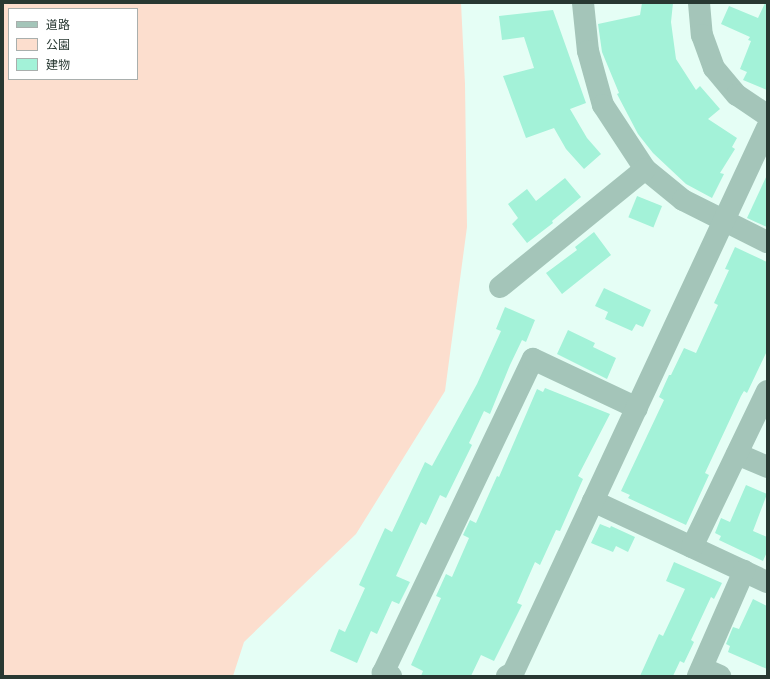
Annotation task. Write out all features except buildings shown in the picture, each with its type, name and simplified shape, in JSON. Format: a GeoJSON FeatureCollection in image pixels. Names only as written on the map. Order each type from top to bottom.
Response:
{"type":"FeatureCollection","features":[{"type":"Feature","properties":{"kind":"street"},"geometry":{"type":"LineString","coordinates":[[583,3],[588,51],[603,105],[644,169],[682,200],[767,242]]}},
{"type":"Feature","properties":{"kind":"street"},"geometry":{"type":"LineString","coordinates":[[699,3],[702,35],[714,68],[737,94],[767,114]]}},
{"type":"Feature","properties":{"kind":"street"},"geometry":{"type":"LineString","coordinates":[[508,676],[513,673],[767,128]]}},
{"type":"Feature","properties":{"kind":"street"},"geometry":{"type":"LineString","coordinates":[[500,287],[644,169]]}},
{"type":"Feature","properties":{"kind":"street"},"geometry":{"type":"LineString","coordinates":[[391,676],[383,672],[533,359],[637,408]]}},
{"type":"Feature","properties":{"kind":"street"},"geometry":{"type":"LineString","coordinates":[[692,547],[767,391]]}},
{"type":"Feature","properties":{"kind":"street"},"geometry":{"type":"LineString","coordinates":[[737,454],[767,467]]}},
{"type":"Feature","properties":{"kind":"street"},"geometry":{"type":"LineString","coordinates":[[593,500],[767,582]]}},
{"type":"Feature","properties":{"kind":"street"},"geometry":{"type":"LineString","coordinates":[[706,673],[744,571]]}},
{"type":"Feature","properties":{"kind":"green space"},"geometry":{"type":"Polygon","coordinates":[[[3,3],[461,3],[465,84],[467,227],[445,391],[356,534],[244,642],[233,676],[3,676],[3,3]]]}}]}
